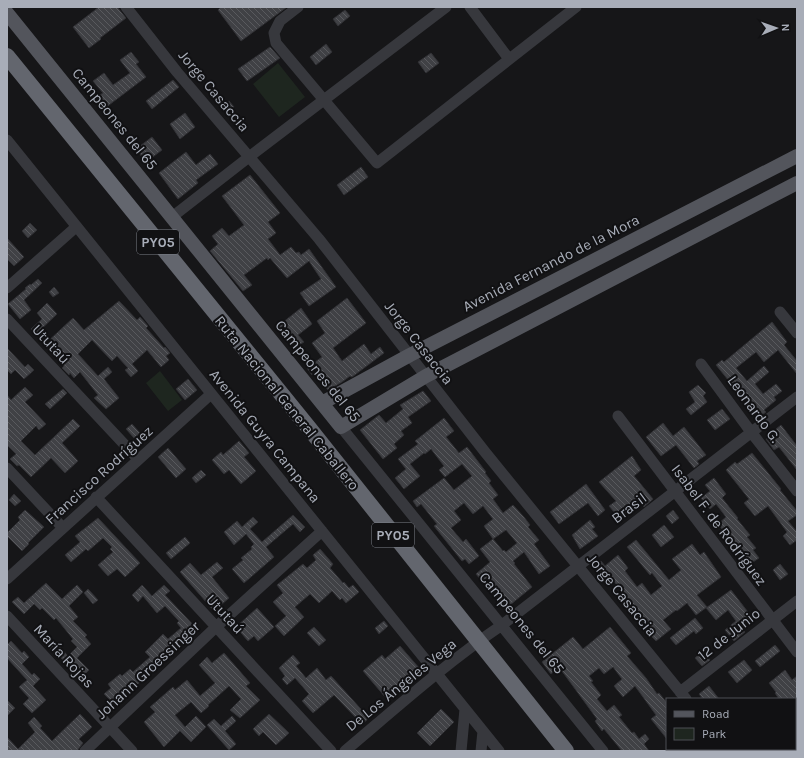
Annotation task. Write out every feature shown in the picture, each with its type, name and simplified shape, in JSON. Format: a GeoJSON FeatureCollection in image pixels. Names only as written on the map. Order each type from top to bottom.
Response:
{"type":"FeatureCollection","features":[{"type":"Feature","properties":{"kind":"highway","name":"Ruta Nacional General Caballero"},"geometry":{"type":"LineString","coordinates":[[7,56],[309,428],[566,751]]}},
{"type":"Feature","properties":{"kind":"main road","name":"Campeones del 65"},"geometry":{"type":"LineString","coordinates":[[7,13],[341,427]]}},
{"type":"Feature","properties":{"kind":"main road","name":"Avenida Fernando de la Mora"},"geometry":{"type":"LineString","coordinates":[[322,403],[410,355],[797,156]]}},
{"type":"Feature","properties":{"kind":"main road"},"geometry":{"type":"LineString","coordinates":[[341,427],[426,376],[797,183]]}},
{"type":"Feature","properties":{"kind":"street","name":"Jorge Casaccia"},"geometry":{"type":"LineString","coordinates":[[126,7],[177,72],[319,239],[485,452],[579,565],[683,695]]}},
{"type":"Feature","properties":{"kind":"street"},"geometry":{"type":"LineString","coordinates":[[298,7],[280,21],[274,33],[276,44],[377,163],[576,7]]}},
{"type":"Feature","properties":{"kind":"street"},"geometry":{"type":"LineString","coordinates":[[172,217],[446,7]]}},
{"type":"Feature","properties":{"kind":"street"},"geometry":{"type":"LineString","coordinates":[[470,7],[509,59]]}},
{"type":"Feature","properties":{"kind":"street","name":"Avenida Guyra Campana"},"geometry":{"type":"LineString","coordinates":[[7,140],[499,751]]}},
{"type":"Feature","properties":{"kind":"street"},"geometry":{"type":"LineString","coordinates":[[7,288],[76,227]]}},
{"type":"Feature","properties":{"kind":"street"},"geometry":{"type":"LineString","coordinates":[[780,312],[797,333]]}},
{"type":"Feature","properties":{"kind":"street","name":"Ututaú"},"geometry":{"type":"LineString","coordinates":[[7,319],[138,459]]}},
{"type":"Feature","properties":{"kind":"street","name":"Leonardo G."},"geometry":{"type":"LineString","coordinates":[[702,364],[797,492]]}},
{"type":"Feature","properties":{"kind":"street","name":"Francisco Rodríguez"},"geometry":{"type":"LineString","coordinates":[[7,580],[96,497],[211,394]]}},
{"type":"Feature","properties":{"kind":"street","name":"Brasil"},"geometry":{"type":"LineString","coordinates":[[478,642],[797,397]]}},
{"type":"Feature","properties":{"kind":"street","name":"Isabel F. de Rodríguez"},"geometry":{"type":"LineString","coordinates":[[618,416],[797,652]]}},
{"type":"Feature","properties":{"kind":"street","name":"Campeones del 65"},"geometry":{"type":"LineString","coordinates":[[341,427],[603,751]]}},
{"type":"Feature","properties":{"kind":"street"},"geometry":{"type":"LineString","coordinates":[[7,468],[63,528]]}},
{"type":"Feature","properties":{"kind":"street","name":"Ututaú"},"geometry":{"type":"LineString","coordinates":[[96,497],[331,751]]}},
{"type":"Feature","properties":{"kind":"street","name":"Johann Groessinger"},"geometry":{"type":"LineString","coordinates":[[85,751],[216,627],[322,531]]}},
{"type":"Feature","properties":{"kind":"street","name":"12 de Junio"},"geometry":{"type":"LineString","coordinates":[[683,695],[772,620],[797,601]]}},
{"type":"Feature","properties":{"kind":"street","name":"María Rojas"},"geometry":{"type":"LineString","coordinates":[[7,616],[132,751]]}},
{"type":"Feature","properties":{"kind":"street","name":"De Los Ángeles Vega"},"geometry":{"type":"LineString","coordinates":[[345,751],[436,674],[478,642]]}},
{"type":"Feature","properties":{"kind":"street"},"geometry":{"type":"LineString","coordinates":[[461,751],[465,709]]}},
{"type":"Feature","properties":{"kind":"street"},"geometry":{"type":"LineString","coordinates":[[481,751],[483,731]]}},
{"type":"Feature","properties":{"kind":"green space"},"geometry":{"type":"Polygon","coordinates":[[[278,63],[305,97],[279,117],[253,84],[278,63]]]}},
{"type":"Feature","properties":{"kind":"green space"},"geometry":{"type":"Polygon","coordinates":[[[160,371],[182,400],[168,411],[146,383],[160,371]]]}},
{"type":"Feature","properties":{"kind":"building"},"geometry":{"type":"Polygon","coordinates":[[[99,7],[117,7],[126,18],[89,48],[73,27],[99,7]]]}},
{"type":"Feature","properties":{"kind":"building"},"geometry":{"type":"Polygon","coordinates":[[[221,7],[287,7],[241,41],[218,10],[221,7]]]}},
{"type":"Feature","properties":{"kind":"building"},"geometry":{"type":"Polygon","coordinates":[[[345,10],[350,16],[338,26],[333,19],[345,10]]]}},
{"type":"Feature","properties":{"kind":"building"},"geometry":{"type":"Polygon","coordinates":[[[326,44],[332,52],[316,65],[310,57],[326,44]]]}},
{"type":"Feature","properties":{"kind":"building"},"geometry":{"type":"Polygon","coordinates":[[[270,47],[280,58],[247,81],[238,69],[270,47]]]}},
{"type":"Feature","properties":{"kind":"building"},"geometry":{"type":"Polygon","coordinates":[[[131,52],[139,62],[136,64],[146,77],[105,108],[97,97],[103,93],[93,81],[104,73],[113,85],[130,73],[120,60],[131,52]]]}},
{"type":"Feature","properties":{"kind":"building"},"geometry":{"type":"Polygon","coordinates":[[[431,53],[439,63],[426,73],[418,62],[431,53]]]}},
{"type":"Feature","properties":{"kind":"building"},"geometry":{"type":"Polygon","coordinates":[[[173,80],[179,87],[152,109],[146,101],[173,80]]]}},
{"type":"Feature","properties":{"kind":"building"},"geometry":{"type":"Polygon","coordinates":[[[229,101],[234,107],[227,112],[222,106],[229,101]]]}},
{"type":"Feature","properties":{"kind":"building"},"geometry":{"type":"Polygon","coordinates":[[[185,113],[195,127],[180,139],[170,124],[185,113]]]}},
{"type":"Feature","properties":{"kind":"building"},"geometry":{"type":"Polygon","coordinates":[[[152,137],[162,150],[146,162],[136,149],[152,137]]]}},
{"type":"Feature","properties":{"kind":"building"},"geometry":{"type":"Polygon","coordinates":[[[186,152],[196,165],[210,154],[218,164],[196,180],[198,183],[178,199],[159,173],[186,152]]]}},
{"type":"Feature","properties":{"kind":"building"},"geometry":{"type":"Polygon","coordinates":[[[361,167],[368,177],[344,195],[337,185],[361,167]]]}},
{"type":"Feature","properties":{"kind":"building"},"geometry":{"type":"Polygon","coordinates":[[[250,175],[280,213],[268,222],[276,233],[268,239],[280,255],[291,247],[296,253],[299,252],[301,255],[309,249],[336,287],[309,306],[300,293],[321,279],[309,261],[287,278],[270,258],[268,260],[267,258],[244,275],[252,285],[243,291],[210,251],[218,244],[212,236],[222,228],[229,236],[244,225],[222,196],[250,175]]]}},
{"type":"Feature","properties":{"kind":"building"},"geometry":{"type":"Polygon","coordinates":[[[30,223],[37,230],[28,238],[22,231],[30,223]]]}},
{"type":"Feature","properties":{"kind":"building"},"geometry":{"type":"Polygon","coordinates":[[[7,238],[24,257],[14,266],[7,259],[7,238]]]}},
{"type":"Feature","properties":{"kind":"building"},"geometry":{"type":"Polygon","coordinates":[[[38,279],[42,283],[24,300],[31,310],[20,319],[8,304],[26,289],[25,288],[38,279]]]}},
{"type":"Feature","properties":{"kind":"building"},"geometry":{"type":"Polygon","coordinates":[[[54,287],[59,293],[53,297],[49,292],[54,287]]]}},
{"type":"Feature","properties":{"kind":"building"},"geometry":{"type":"Polygon","coordinates":[[[347,298],[366,323],[333,348],[342,361],[364,344],[371,354],[380,347],[384,353],[352,377],[350,376],[328,390],[314,373],[312,375],[307,368],[322,357],[312,343],[325,333],[317,321],[347,298]]]}},
{"type":"Feature","properties":{"kind":"building"},"geometry":{"type":"Polygon","coordinates":[[[119,301],[137,320],[140,317],[148,326],[146,328],[170,353],[166,356],[169,360],[161,367],[147,350],[132,364],[138,371],[131,377],[125,370],[128,368],[117,356],[112,361],[92,340],[78,354],[98,376],[108,367],[112,372],[104,379],[119,398],[106,409],[94,398],[98,395],[80,372],[74,378],[70,373],[69,375],[62,368],[64,366],[44,345],[73,318],[84,330],[119,301]]]}},
{"type":"Feature","properties":{"kind":"building"},"geometry":{"type":"Polygon","coordinates":[[[47,303],[57,314],[36,334],[31,329],[42,319],[37,313],[47,303]]]}},
{"type":"Feature","properties":{"kind":"building"},"geometry":{"type":"Polygon","coordinates":[[[301,308],[312,324],[298,335],[304,342],[294,348],[277,327],[301,308]]]}},
{"type":"Feature","properties":{"kind":"building"},"geometry":{"type":"Polygon","coordinates":[[[772,322],[787,342],[784,345],[797,361],[797,374],[778,350],[764,362],[756,352],[736,368],[747,381],[764,366],[769,372],[755,384],[763,394],[776,384],[782,391],[774,397],[776,400],[764,410],[766,412],[758,418],[753,412],[758,409],[746,395],[742,397],[716,365],[722,360],[724,362],[772,322]]]}},
{"type":"Feature","properties":{"kind":"building"},"geometry":{"type":"Polygon","coordinates":[[[7,348],[25,367],[28,364],[34,370],[24,379],[15,370],[11,374],[7,370],[7,348]]]}},
{"type":"Feature","properties":{"kind":"building"},"geometry":{"type":"Polygon","coordinates":[[[188,379],[197,390],[185,400],[176,389],[188,379]]]}},
{"type":"Feature","properties":{"kind":"building"},"geometry":{"type":"Polygon","coordinates":[[[698,385],[706,393],[703,396],[707,402],[691,415],[686,409],[695,402],[689,392],[698,385]]]}},
{"type":"Feature","properties":{"kind":"building"},"geometry":{"type":"Polygon","coordinates":[[[25,387],[33,395],[25,402],[46,424],[39,430],[36,426],[21,441],[35,455],[73,419],[80,426],[62,443],[78,461],[65,473],[51,458],[31,477],[19,465],[17,466],[10,459],[16,454],[7,445],[7,395],[11,400],[25,387]]]}},
{"type":"Feature","properties":{"kind":"building"},"geometry":{"type":"Polygon","coordinates":[[[63,389],[67,393],[50,409],[45,404],[63,389]]]}},
{"type":"Feature","properties":{"kind":"building"},"geometry":{"type":"Polygon","coordinates":[[[423,391],[431,401],[408,417],[412,423],[401,431],[404,435],[394,444],[397,448],[383,459],[360,430],[379,415],[386,423],[403,409],[400,405],[423,391]]]}},
{"type":"Feature","properties":{"kind":"building"},"geometry":{"type":"Polygon","coordinates":[[[722,409],[730,419],[715,430],[707,420],[722,409]]]}},
{"type":"Feature","properties":{"kind":"building"},"geometry":{"type":"Polygon","coordinates":[[[444,418],[454,431],[446,437],[459,453],[467,447],[486,472],[485,473],[491,481],[489,483],[498,495],[493,499],[503,513],[513,505],[530,525],[528,527],[539,540],[534,544],[550,566],[539,574],[524,552],[513,561],[532,587],[510,605],[502,605],[476,574],[490,562],[480,549],[493,539],[484,526],[493,519],[483,506],[473,514],[464,503],[454,511],[461,520],[451,528],[463,542],[466,539],[479,556],[469,564],[465,559],[462,561],[434,526],[437,524],[421,504],[417,507],[413,501],[444,478],[454,490],[472,476],[462,464],[445,477],[439,470],[444,466],[431,449],[410,464],[420,476],[404,489],[395,478],[406,469],[398,459],[418,444],[415,441],[444,418]],[[506,530],[493,539],[503,551],[504,550],[506,552],[517,543],[506,530]]]}},
{"type":"Feature","properties":{"kind":"building"},"geometry":{"type":"Polygon","coordinates":[[[663,423],[673,436],[684,427],[706,455],[697,461],[699,464],[694,468],[676,445],[661,456],[646,437],[663,423]]]}},
{"type":"Feature","properties":{"kind":"building"},"geometry":{"type":"Polygon","coordinates":[[[132,424],[140,433],[134,438],[126,429],[132,424]]]}},
{"type":"Feature","properties":{"kind":"building"},"geometry":{"type":"Polygon","coordinates":[[[781,425],[797,446],[797,470],[779,447],[774,450],[766,439],[781,425]]]}},
{"type":"Feature","properties":{"kind":"building"},"geometry":{"type":"Polygon","coordinates":[[[239,441],[249,453],[244,457],[256,471],[241,484],[229,470],[224,474],[212,460],[221,452],[223,455],[239,441]]]}},
{"type":"Feature","properties":{"kind":"building"},"geometry":{"type":"Polygon","coordinates":[[[168,448],[186,469],[176,478],[158,457],[168,448]]]}},
{"type":"Feature","properties":{"kind":"building"},"geometry":{"type":"Polygon","coordinates":[[[752,453],[797,511],[797,515],[788,521],[797,532],[797,540],[790,545],[783,536],[787,532],[768,506],[755,516],[744,503],[749,499],[726,470],[735,462],[737,464],[752,453]]]}},
{"type":"Feature","properties":{"kind":"building"},"geometry":{"type":"Polygon","coordinates":[[[632,456],[641,470],[634,476],[653,499],[644,507],[640,502],[620,519],[609,506],[616,501],[599,482],[632,456]]]}},
{"type":"Feature","properties":{"kind":"building"},"geometry":{"type":"Polygon","coordinates":[[[201,470],[206,475],[196,483],[192,478],[201,470]]]}},
{"type":"Feature","properties":{"kind":"building"},"geometry":{"type":"Polygon","coordinates":[[[714,478],[726,494],[722,498],[750,535],[747,537],[756,548],[753,550],[759,558],[750,564],[729,540],[730,539],[718,524],[726,517],[716,504],[710,509],[701,498],[710,491],[705,485],[714,478]]]}},
{"type":"Feature","properties":{"kind":"building"},"geometry":{"type":"Polygon","coordinates":[[[586,484],[605,510],[598,516],[588,503],[559,524],[550,512],[586,484]]]}},
{"type":"Feature","properties":{"kind":"building"},"geometry":{"type":"Polygon","coordinates":[[[14,494],[21,501],[15,506],[9,500],[14,494]]]}},
{"type":"Feature","properties":{"kind":"building"},"geometry":{"type":"Polygon","coordinates":[[[25,510],[44,527],[22,551],[7,536],[7,533],[20,520],[18,517],[25,510]]]}},
{"type":"Feature","properties":{"kind":"building"},"geometry":{"type":"Polygon","coordinates":[[[673,510],[679,518],[672,524],[666,516],[673,510]]]}},
{"type":"Feature","properties":{"kind":"building"},"geometry":{"type":"Polygon","coordinates":[[[293,515],[305,527],[300,532],[293,524],[266,547],[274,557],[244,583],[232,569],[243,560],[241,558],[252,549],[251,547],[254,544],[246,534],[234,545],[224,532],[237,521],[242,527],[253,517],[258,522],[250,529],[262,542],[293,515]]]}},
{"type":"Feature","properties":{"kind":"building"},"geometry":{"type":"Polygon","coordinates":[[[98,518],[140,563],[125,577],[117,569],[108,576],[98,565],[113,552],[110,549],[112,547],[103,538],[88,551],[86,549],[71,562],[65,555],[80,542],[75,536],[98,518]]]}},
{"type":"Feature","properties":{"kind":"building"},"geometry":{"type":"Polygon","coordinates":[[[590,520],[595,527],[592,529],[598,536],[580,549],[572,535],[590,520]]]}},
{"type":"Feature","properties":{"kind":"building"},"geometry":{"type":"Polygon","coordinates":[[[664,525],[674,537],[661,547],[652,535],[664,525]]]}},
{"type":"Feature","properties":{"kind":"building"},"geometry":{"type":"Polygon","coordinates":[[[185,537],[190,543],[171,559],[166,553],[185,537]]]}},
{"type":"Feature","properties":{"kind":"building"},"geometry":{"type":"Polygon","coordinates":[[[636,540],[669,580],[681,570],[672,559],[692,544],[700,555],[704,552],[721,577],[697,595],[707,607],[696,615],[687,603],[677,611],[676,610],[663,620],[671,629],[656,641],[648,633],[651,630],[613,580],[608,583],[594,566],[601,561],[605,566],[618,555],[628,568],[625,571],[637,587],[642,583],[651,595],[662,586],[652,573],[650,575],[627,547],[636,540]]]}},
{"type":"Feature","properties":{"kind":"building"},"geometry":{"type":"Polygon","coordinates":[[[320,549],[333,564],[330,568],[343,583],[344,582],[349,588],[353,585],[359,592],[346,603],[342,598],[340,600],[332,591],[319,603],[310,594],[295,607],[304,617],[284,636],[275,626],[286,616],[273,602],[283,593],[277,585],[303,564],[307,568],[316,560],[313,555],[320,549]]]}},
{"type":"Feature","properties":{"kind":"building"},"geometry":{"type":"Polygon","coordinates":[[[217,562],[223,568],[212,577],[229,598],[214,611],[180,572],[190,563],[201,575],[217,562]]]}},
{"type":"Feature","properties":{"kind":"building"},"geometry":{"type":"Polygon","coordinates":[[[780,564],[788,574],[780,580],[773,570],[780,564]]]}},
{"type":"Feature","properties":{"kind":"building"},"geometry":{"type":"Polygon","coordinates":[[[46,583],[62,599],[77,585],[83,592],[69,606],[78,617],[73,621],[87,635],[85,637],[91,644],[77,658],[89,670],[81,678],[49,648],[55,642],[68,656],[77,647],[71,641],[73,639],[56,618],[54,620],[42,608],[40,610],[34,604],[24,614],[12,602],[18,597],[24,603],[46,583]]]}},
{"type":"Feature","properties":{"kind":"building"},"geometry":{"type":"Polygon","coordinates":[[[142,585],[152,596],[164,585],[170,591],[165,595],[198,630],[179,644],[165,657],[166,659],[121,699],[122,700],[116,706],[104,694],[111,688],[108,684],[120,674],[122,676],[130,669],[133,672],[150,657],[145,652],[163,634],[168,639],[181,628],[177,623],[179,621],[165,606],[157,613],[143,596],[138,602],[132,595],[142,585]]]}},
{"type":"Feature","properties":{"kind":"building"},"geometry":{"type":"Polygon","coordinates":[[[88,589],[98,600],[93,604],[84,593],[88,589]]]}},
{"type":"Feature","properties":{"kind":"building"},"geometry":{"type":"Polygon","coordinates":[[[731,590],[754,620],[742,629],[745,632],[734,641],[725,630],[736,621],[728,610],[716,620],[706,608],[731,590]]]}},
{"type":"Feature","properties":{"kind":"building"},"geometry":{"type":"Polygon","coordinates":[[[257,608],[274,627],[258,641],[254,636],[248,641],[236,627],[257,608]]]}},
{"type":"Feature","properties":{"kind":"building"},"geometry":{"type":"Polygon","coordinates":[[[695,618],[703,628],[696,634],[694,631],[676,645],[670,638],[695,618]]]}},
{"type":"Feature","properties":{"kind":"building"},"geometry":{"type":"Polygon","coordinates":[[[384,621],[388,626],[379,634],[375,628],[384,621]]]}},
{"type":"Feature","properties":{"kind":"building"},"geometry":{"type":"Polygon","coordinates":[[[314,627],[326,640],[319,646],[307,633],[314,627]]]}},
{"type":"Feature","properties":{"kind":"building"},"geometry":{"type":"Polygon","coordinates":[[[610,627],[631,653],[627,656],[646,678],[657,694],[659,693],[666,702],[666,738],[651,719],[656,715],[635,686],[623,697],[614,686],[622,679],[613,667],[604,674],[599,668],[589,676],[593,681],[591,682],[601,695],[597,699],[607,711],[614,705],[622,715],[619,717],[639,739],[645,734],[649,739],[644,744],[649,751],[622,751],[604,729],[602,731],[595,721],[597,719],[559,667],[551,674],[542,662],[573,637],[583,649],[610,627]]]}},
{"type":"Feature","properties":{"kind":"building"},"geometry":{"type":"Polygon","coordinates":[[[11,641],[22,653],[24,651],[29,657],[22,664],[32,675],[34,673],[40,679],[33,686],[46,700],[32,713],[23,704],[29,698],[19,687],[27,680],[7,658],[7,645],[11,641]]]}},
{"type":"Feature","properties":{"kind":"building"},"geometry":{"type":"Polygon","coordinates":[[[775,645],[780,651],[760,667],[755,661],[775,645]]]}},
{"type":"Feature","properties":{"kind":"building"},"geometry":{"type":"Polygon","coordinates":[[[400,646],[420,669],[386,698],[363,671],[382,655],[385,659],[400,646]]]}},
{"type":"Feature","properties":{"kind":"building"},"geometry":{"type":"Polygon","coordinates":[[[703,651],[710,660],[702,666],[695,658],[703,651]]]}},
{"type":"Feature","properties":{"kind":"building"},"geometry":{"type":"Polygon","coordinates":[[[224,653],[250,683],[246,686],[260,700],[240,718],[230,710],[241,699],[229,686],[201,713],[191,702],[175,715],[185,727],[196,716],[206,727],[191,742],[180,731],[164,747],[144,722],[155,712],[150,707],[173,687],[175,690],[187,680],[200,696],[215,683],[199,665],[207,657],[212,663],[224,653]]]}},
{"type":"Feature","properties":{"kind":"building"},"geometry":{"type":"Polygon","coordinates":[[[293,655],[300,663],[296,666],[306,678],[317,668],[326,680],[331,676],[369,718],[362,724],[334,695],[313,713],[302,701],[309,694],[295,678],[287,685],[282,679],[285,676],[279,668],[293,655]]]}},
{"type":"Feature","properties":{"kind":"building"},"geometry":{"type":"Polygon","coordinates":[[[744,660],[752,670],[737,683],[728,672],[744,660]]]}},
{"type":"Feature","properties":{"kind":"building"},"geometry":{"type":"Polygon","coordinates":[[[785,670],[792,680],[797,676],[797,699],[778,698],[769,683],[785,670]]]}},
{"type":"Feature","properties":{"kind":"building"},"geometry":{"type":"Polygon","coordinates":[[[709,686],[718,698],[702,698],[699,694],[709,686]]]}},
{"type":"Feature","properties":{"kind":"building"},"geometry":{"type":"Polygon","coordinates":[[[7,700],[15,708],[7,716],[7,700]]]}},
{"type":"Feature","properties":{"kind":"building"},"geometry":{"type":"Polygon","coordinates":[[[441,709],[454,722],[430,746],[417,733],[441,709]]]}},
{"type":"Feature","properties":{"kind":"building"},"geometry":{"type":"Polygon","coordinates":[[[80,714],[92,727],[79,739],[83,743],[77,751],[7,751],[7,737],[18,749],[35,732],[28,723],[34,717],[42,726],[40,728],[52,741],[80,714]]]}},
{"type":"Feature","properties":{"kind":"building"},"geometry":{"type":"Polygon","coordinates":[[[269,714],[289,733],[276,745],[263,732],[259,736],[253,729],[269,714]]]}},
{"type":"Feature","properties":{"kind":"building"},"geometry":{"type":"Polygon","coordinates":[[[232,716],[236,721],[225,731],[236,744],[229,750],[207,725],[214,719],[221,726],[232,716]]]}}]}
